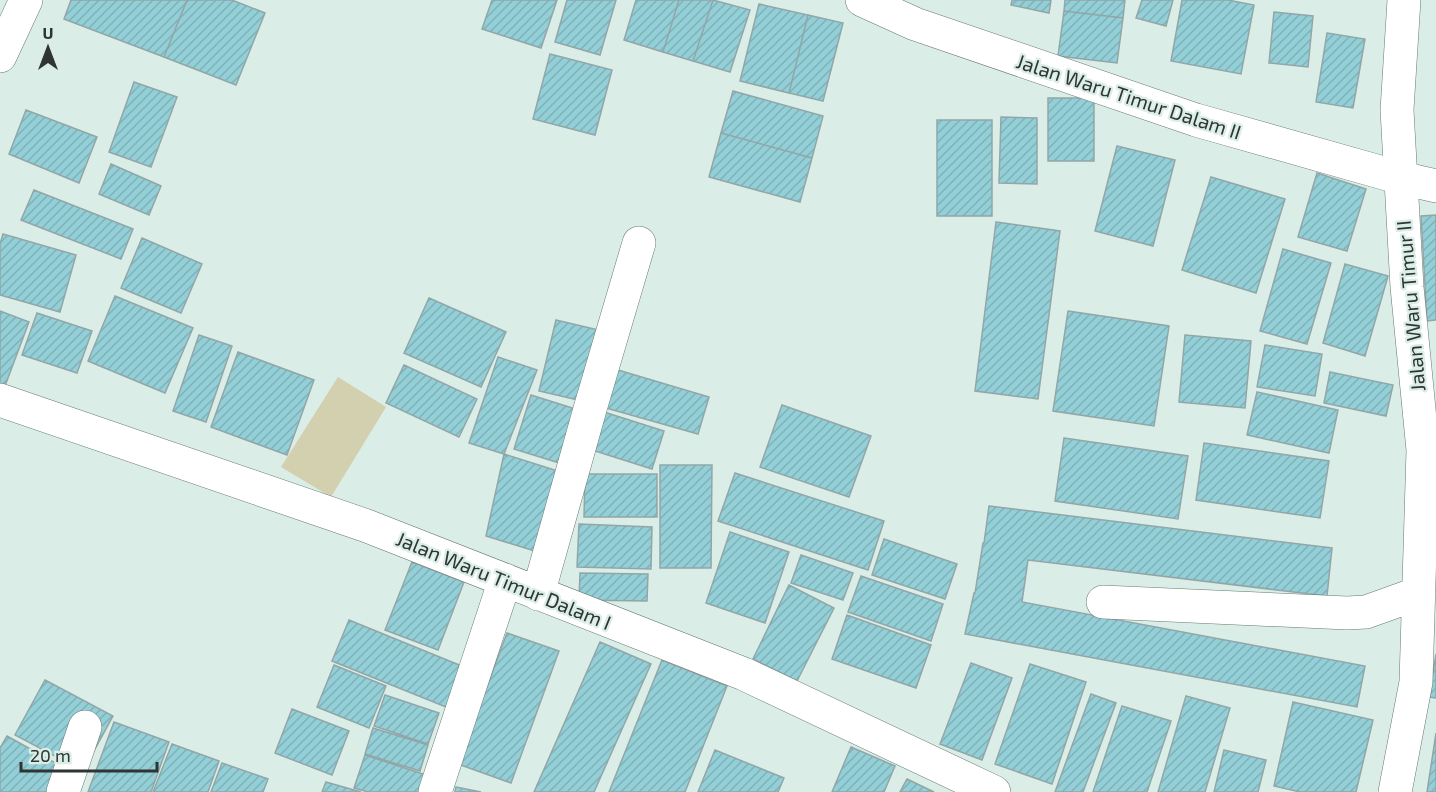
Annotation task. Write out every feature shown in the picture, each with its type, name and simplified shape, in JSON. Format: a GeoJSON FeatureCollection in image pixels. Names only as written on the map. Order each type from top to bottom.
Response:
{"type":"FeatureCollection","features":[{"type":"Feature","properties":{"kind":"street"},"geometry":{"type":"LineString","coordinates":[[0,56],[26,0]]}},
{"type":"Feature","properties":{"kind":"street","name":"Jalan Waru Timur Dalam II"},"geometry":{"type":"LineString","coordinates":[[862,0],[915,24],[1196,120],[1401,178]]}},
{"type":"Feature","properties":{"kind":"street","name":"Jalan Waru Timur II"},"geometry":{"type":"LineString","coordinates":[[1395,792],[1416,682],[1423,450],[1407,287],[1397,110],[1404,0]]}},
{"type":"Feature","properties":{"kind":"street"},"geometry":{"type":"LineString","coordinates":[[1401,178],[1436,186]]}},
{"type":"Feature","properties":{"kind":"street"},"geometry":{"type":"LineString","coordinates":[[538,594],[639,243]]}},
{"type":"Feature","properties":{"kind":"street","name":"Jalan Waru Timur Dalam I"},"geometry":{"type":"LineString","coordinates":[[0,400],[367,526],[744,674],[994,792]]}},
{"type":"Feature","properties":{"kind":"street"},"geometry":{"type":"LineString","coordinates":[[435,792],[505,580]]}},
{"type":"Feature","properties":{"kind":"street"},"geometry":{"type":"LineString","coordinates":[[1103,602],[1347,613],[1366,612],[1419,593]]}},
{"type":"Feature","properties":{"kind":"street"},"geometry":{"type":"LineString","coordinates":[[63,792],[85,727]]}},
{"type":"Feature","properties":{"kind":"shaded area"},"geometry":{"type":"Polygon","coordinates":[[[338,377],[386,407],[331,497],[281,467],[338,377]]]}},
{"type":"Feature","properties":{"kind":"building"},"geometry":{"type":"Polygon","coordinates":[[[71,0],[187,0],[164,57],[64,19],[71,0]]]}},
{"type":"Feature","properties":{"kind":"building"},"geometry":{"type":"Polygon","coordinates":[[[187,0],[232,0],[265,13],[236,85],[164,57],[187,0]]]}},
{"type":"Feature","properties":{"kind":"building"},"geometry":{"type":"Polygon","coordinates":[[[492,0],[557,0],[541,48],[482,29],[492,0]]]}},
{"type":"Feature","properties":{"kind":"building"},"geometry":{"type":"Polygon","coordinates":[[[567,0],[616,0],[600,55],[555,42],[567,0]]]}},
{"type":"Feature","properties":{"kind":"building"},"geometry":{"type":"Polygon","coordinates":[[[636,0],[679,0],[663,52],[624,40],[636,0]]]}},
{"type":"Feature","properties":{"kind":"building"},"geometry":{"type":"Polygon","coordinates":[[[679,0],[713,0],[693,61],[663,52],[679,0]]]}},
{"type":"Feature","properties":{"kind":"building"},"geometry":{"type":"Polygon","coordinates":[[[713,0],[750,10],[730,72],[693,61],[713,0]]]}},
{"type":"Feature","properties":{"kind":"building"},"geometry":{"type":"Polygon","coordinates":[[[1012,0],[1051,0],[1049,13],[1011,5],[1012,0]]]}},
{"type":"Feature","properties":{"kind":"building"},"geometry":{"type":"Polygon","coordinates":[[[1065,0],[1125,0],[1123,18],[1064,11],[1065,0]]]}},
{"type":"Feature","properties":{"kind":"building"},"geometry":{"type":"Polygon","coordinates":[[[1142,0],[1173,0],[1166,26],[1136,18],[1142,0]]]}},
{"type":"Feature","properties":{"kind":"building"},"geometry":{"type":"Polygon","coordinates":[[[1182,0],[1228,0],[1254,5],[1241,74],[1171,61],[1182,0]]]}},
{"type":"Feature","properties":{"kind":"building"},"geometry":{"type":"Polygon","coordinates":[[[759,4],[808,15],[789,93],[740,81],[759,4]]]}},
{"type":"Feature","properties":{"kind":"building"},"geometry":{"type":"Polygon","coordinates":[[[1064,11],[1123,18],[1117,63],[1058,56],[1064,11]]]}},
{"type":"Feature","properties":{"kind":"building"},"geometry":{"type":"Polygon","coordinates":[[[1274,12],[1313,16],[1308,67],[1269,63],[1274,12]]]}},
{"type":"Feature","properties":{"kind":"building"},"geometry":{"type":"Polygon","coordinates":[[[808,15],[843,23],[823,101],[789,93],[808,15]]]}},
{"type":"Feature","properties":{"kind":"building"},"geometry":{"type":"Polygon","coordinates":[[[1327,33],[1365,39],[1353,108],[1316,102],[1327,33]]]}},
{"type":"Feature","properties":{"kind":"building"},"geometry":{"type":"Polygon","coordinates":[[[550,54],[612,70],[595,135],[533,119],[550,54]]]}},
{"type":"Feature","properties":{"kind":"building"},"geometry":{"type":"Polygon","coordinates":[[[134,82],[177,97],[151,167],[109,152],[134,82]]]}},
{"type":"Feature","properties":{"kind":"building"},"geometry":{"type":"Polygon","coordinates":[[[733,91],[823,116],[812,158],[721,133],[733,91]]]}},
{"type":"Feature","properties":{"kind":"building"},"geometry":{"type":"Polygon","coordinates":[[[1048,98],[1094,98],[1094,161],[1048,161],[1048,98]]]}},
{"type":"Feature","properties":{"kind":"building"},"geometry":{"type":"Polygon","coordinates":[[[26,110],[97,137],[79,183],[9,154],[26,110]]]}},
{"type":"Feature","properties":{"kind":"building"},"geometry":{"type":"Polygon","coordinates":[[[1001,117],[1037,118],[1037,184],[999,183],[1001,117]]]}},
{"type":"Feature","properties":{"kind":"building"},"geometry":{"type":"Polygon","coordinates":[[[937,120],[992,120],[992,216],[937,216],[937,120]]]}},
{"type":"Feature","properties":{"kind":"building"},"geometry":{"type":"Polygon","coordinates":[[[721,133],[812,158],[800,202],[709,177],[721,133]]]}},
{"type":"Feature","properties":{"kind":"building"},"geometry":{"type":"Polygon","coordinates":[[[1117,146],[1175,160],[1153,246],[1095,231],[1117,146]]]}},
{"type":"Feature","properties":{"kind":"building"},"geometry":{"type":"Polygon","coordinates":[[[111,164],[161,186],[149,215],[99,194],[111,164]]]}},
{"type":"Feature","properties":{"kind":"building"},"geometry":{"type":"Polygon","coordinates":[[[1317,173],[1366,189],[1347,251],[1298,237],[1317,173]]]}},
{"type":"Feature","properties":{"kind":"building"},"geometry":{"type":"Polygon","coordinates":[[[1211,177],[1285,199],[1256,293],[1182,270],[1211,177]]]}},
{"type":"Feature","properties":{"kind":"building"},"geometry":{"type":"Polygon","coordinates":[[[34,190],[133,229],[121,259],[21,220],[34,190]]]}},
{"type":"Feature","properties":{"kind":"building"},"geometry":{"type":"Polygon","coordinates":[[[1436,215],[1436,320],[1427,321],[1421,216],[1436,215]]]}},
{"type":"Feature","properties":{"kind":"building"},"geometry":{"type":"Polygon","coordinates":[[[996,222],[1060,231],[1038,399],[975,391],[996,222]]]}},
{"type":"Feature","properties":{"kind":"building"},"geometry":{"type":"Polygon","coordinates":[[[3,234],[76,255],[60,312],[0,295],[0,244],[3,234]]]}},
{"type":"Feature","properties":{"kind":"building"},"geometry":{"type":"Polygon","coordinates":[[[142,238],[202,264],[181,313],[121,288],[142,238]]]}},
{"type":"Feature","properties":{"kind":"building"},"geometry":{"type":"Polygon","coordinates":[[[1283,249],[1331,263],[1307,344],[1260,331],[1283,249]]]}},
{"type":"Feature","properties":{"kind":"building"},"geometry":{"type":"Polygon","coordinates":[[[1345,264],[1388,276],[1365,356],[1323,343],[1345,264]]]}},
{"type":"Feature","properties":{"kind":"building"},"geometry":{"type":"Polygon","coordinates":[[[115,296],[193,328],[165,393],[88,361],[115,296]]]}},
{"type":"Feature","properties":{"kind":"building"},"geometry":{"type":"Polygon","coordinates":[[[429,298],[506,332],[481,387],[404,353],[429,298]]]}},
{"type":"Feature","properties":{"kind":"building"},"geometry":{"type":"Polygon","coordinates":[[[0,311],[29,322],[2,394],[0,393],[0,311]]]}},
{"type":"Feature","properties":{"kind":"building"},"geometry":{"type":"Polygon","coordinates":[[[1068,311],[1169,326],[1154,426],[1053,411],[1068,311]]]}},
{"type":"Feature","properties":{"kind":"building"},"geometry":{"type":"Polygon","coordinates":[[[37,313],[92,331],[77,373],[22,355],[37,313]]]}},
{"type":"Feature","properties":{"kind":"building"},"geometry":{"type":"Polygon","coordinates":[[[556,320],[603,331],[587,402],[539,391],[556,320]]]}},
{"type":"Feature","properties":{"kind":"building"},"geometry":{"type":"Polygon","coordinates":[[[199,335],[232,346],[206,422],[173,411],[199,335]]]}},
{"type":"Feature","properties":{"kind":"building"},"geometry":{"type":"Polygon","coordinates":[[[1185,335],[1251,341],[1245,408],[1179,402],[1185,335]]]}},
{"type":"Feature","properties":{"kind":"building"},"geometry":{"type":"Polygon","coordinates":[[[1265,345],[1322,354],[1315,396],[1257,387],[1265,345]]]}},
{"type":"Feature","properties":{"kind":"building"},"geometry":{"type":"Polygon","coordinates":[[[238,352],[314,380],[287,455],[211,427],[238,352]]]}},
{"type":"Feature","properties":{"kind":"building"},"geometry":{"type":"Polygon","coordinates":[[[498,357],[537,370],[504,454],[469,443],[498,357]]]}},
{"type":"Feature","properties":{"kind":"building"},"geometry":{"type":"Polygon","coordinates":[[[404,365],[477,399],[459,437],[386,403],[404,365]]]}},
{"type":"Feature","properties":{"kind":"building"},"geometry":{"type":"Polygon","coordinates":[[[618,370],[709,397],[698,434],[606,408],[618,370]]]}},
{"type":"Feature","properties":{"kind":"building"},"geometry":{"type":"Polygon","coordinates":[[[1330,372],[1393,385],[1386,416],[1324,403],[1330,372]]]}},
{"type":"Feature","properties":{"kind":"building"},"geometry":{"type":"Polygon","coordinates":[[[1257,392],[1338,410],[1329,453],[1247,435],[1257,392]]]}},
{"type":"Feature","properties":{"kind":"building"},"geometry":{"type":"Polygon","coordinates":[[[531,395],[585,412],[569,466],[514,449],[531,395]]]}},
{"type":"Feature","properties":{"kind":"building"},"geometry":{"type":"Polygon","coordinates":[[[782,405],[871,436],[849,497],[760,467],[782,405]]]}},
{"type":"Feature","properties":{"kind":"building"},"geometry":{"type":"Polygon","coordinates":[[[604,412],[664,431],[652,469],[592,450],[604,412]]]}},
{"type":"Feature","properties":{"kind":"building"},"geometry":{"type":"Polygon","coordinates":[[[1064,438],[1188,456],[1178,519],[1055,501],[1064,438]]]}},
{"type":"Feature","properties":{"kind":"building"},"geometry":{"type":"Polygon","coordinates":[[[1204,443],[1329,461],[1320,518],[1196,500],[1204,443]]]}},
{"type":"Feature","properties":{"kind":"building"},"geometry":{"type":"Polygon","coordinates":[[[504,454],[564,473],[538,552],[486,536],[504,454]]]}},
{"type":"Feature","properties":{"kind":"building"},"geometry":{"type":"Polygon","coordinates":[[[660,465],[712,465],[711,568],[660,568],[660,465]]]}},
{"type":"Feature","properties":{"kind":"building"},"geometry":{"type":"Polygon","coordinates":[[[735,473],[884,521],[868,570],[718,521],[735,473]]]}},
{"type":"Feature","properties":{"kind":"building"},"geometry":{"type":"Polygon","coordinates":[[[585,474],[657,474],[657,517],[584,517],[585,474]]]}},
{"type":"Feature","properties":{"kind":"building"},"geometry":{"type":"Polygon","coordinates":[[[989,506],[1332,548],[1327,596],[1028,560],[1022,602],[1365,666],[1357,707],[965,634],[975,593],[989,506]]]}},
{"type":"Feature","properties":{"kind":"building"},"geometry":{"type":"Polygon","coordinates":[[[579,524],[652,527],[651,569],[577,567],[579,524]]]}},
{"type":"Feature","properties":{"kind":"building"},"geometry":{"type":"Polygon","coordinates":[[[730,532],[789,552],[765,623],[706,603],[730,532]]]}},
{"type":"Feature","properties":{"kind":"building"},"geometry":{"type":"Polygon","coordinates":[[[884,539],[957,564],[945,599],[872,575],[884,539]]]}},
{"type":"Feature","properties":{"kind":"building"},"geometry":{"type":"Polygon","coordinates":[[[801,555],[853,573],[843,600],[791,583],[801,555]]]}},
{"type":"Feature","properties":{"kind":"building"},"geometry":{"type":"Polygon","coordinates":[[[412,562],[464,582],[438,650],[385,630],[412,562]]]}},
{"type":"Feature","properties":{"kind":"building"},"geometry":{"type":"Polygon","coordinates":[[[580,573],[648,574],[647,601],[579,600],[580,573]]]}},
{"type":"Feature","properties":{"kind":"building"},"geometry":{"type":"Polygon","coordinates":[[[861,576],[943,604],[931,641],[848,612],[861,576]]]}},
{"type":"Feature","properties":{"kind":"building"},"geometry":{"type":"Polygon","coordinates":[[[789,585],[834,608],[797,681],[753,659],[789,585]]]}},
{"type":"Feature","properties":{"kind":"building"},"geometry":{"type":"Polygon","coordinates":[[[847,615],[931,645],[916,688],[832,659],[847,615]]]}},
{"type":"Feature","properties":{"kind":"building"},"geometry":{"type":"Polygon","coordinates":[[[349,620],[464,667],[446,707],[332,661],[349,620]]]}},
{"type":"Feature","properties":{"kind":"building"},"geometry":{"type":"Polygon","coordinates":[[[507,633],[559,651],[511,783],[458,764],[507,633]]]}},
{"type":"Feature","properties":{"kind":"building"},"geometry":{"type":"Polygon","coordinates":[[[600,642],[651,664],[594,792],[534,792],[600,642]]]}},
{"type":"Feature","properties":{"kind":"building"},"geometry":{"type":"Polygon","coordinates":[[[1436,654],[1436,698],[1429,697],[1436,654]]]}},
{"type":"Feature","properties":{"kind":"building"},"geometry":{"type":"Polygon","coordinates":[[[662,660],[727,686],[685,792],[609,792],[662,660]]]}},
{"type":"Feature","properties":{"kind":"building"},"geometry":{"type":"Polygon","coordinates":[[[971,663],[1012,678],[982,760],[940,744],[971,663]]]}},
{"type":"Feature","properties":{"kind":"building"},"geometry":{"type":"Polygon","coordinates":[[[1030,664],[1086,682],[1052,784],[995,764],[1030,664]]]}},
{"type":"Feature","properties":{"kind":"building"},"geometry":{"type":"Polygon","coordinates":[[[334,665],[386,686],[369,728],[317,707],[334,665]]]}},
{"type":"Feature","properties":{"kind":"building"},"geometry":{"type":"Polygon","coordinates":[[[45,680],[113,716],[83,771],[15,735],[45,680]]]}},
{"type":"Feature","properties":{"kind":"building"},"geometry":{"type":"Polygon","coordinates":[[[1091,694],[1116,703],[1083,792],[1055,792],[1091,694]]]}},
{"type":"Feature","properties":{"kind":"building"},"geometry":{"type":"Polygon","coordinates":[[[385,695],[439,713],[428,744],[374,726],[385,695]]]}},
{"type":"Feature","properties":{"kind":"building"},"geometry":{"type":"Polygon","coordinates":[[[1186,696],[1230,708],[1205,792],[1158,792],[1186,696]]]}},
{"type":"Feature","properties":{"kind":"building"},"geometry":{"type":"Polygon","coordinates":[[[1293,702],[1373,720],[1356,792],[1300,792],[1274,786],[1293,702]]]}},
{"type":"Feature","properties":{"kind":"building"},"geometry":{"type":"Polygon","coordinates":[[[1122,706],[1171,721],[1147,792],[1093,792],[1122,706]]]}},
{"type":"Feature","properties":{"kind":"building"},"geometry":{"type":"Polygon","coordinates":[[[292,709],[349,731],[332,775],[275,753],[292,709]]]}},
{"type":"Feature","properties":{"kind":"building"},"geometry":{"type":"Polygon","coordinates":[[[114,722],[169,742],[151,792],[88,792],[114,722]]]}},
{"type":"Feature","properties":{"kind":"building"},"geometry":{"type":"Polygon","coordinates":[[[373,728],[428,745],[420,771],[365,754],[373,728]]]}},
{"type":"Feature","properties":{"kind":"building"},"geometry":{"type":"Polygon","coordinates":[[[1436,733],[1436,792],[1427,792],[1436,733]]]}},
{"type":"Feature","properties":{"kind":"building"},"geometry":{"type":"Polygon","coordinates":[[[7,736],[77,775],[67,792],[0,792],[0,748],[7,736]]]}},
{"type":"Feature","properties":{"kind":"building"},"geometry":{"type":"Polygon","coordinates":[[[172,744],[219,761],[208,792],[153,792],[172,744]]]}},
{"type":"Feature","properties":{"kind":"building"},"geometry":{"type":"Polygon","coordinates":[[[851,747],[895,766],[884,792],[832,792],[851,747]]]}},
{"type":"Feature","properties":{"kind":"building"},"geometry":{"type":"Polygon","coordinates":[[[715,750],[784,778],[778,792],[698,792],[715,750]]]}},
{"type":"Feature","properties":{"kind":"building"},"geometry":{"type":"Polygon","coordinates":[[[1224,750],[1266,760],[1258,792],[1214,792],[1224,750]]]}},
{"type":"Feature","properties":{"kind":"building"},"geometry":{"type":"Polygon","coordinates":[[[365,755],[426,775],[421,792],[368,792],[354,788],[365,755]]]}},
{"type":"Feature","properties":{"kind":"building"},"geometry":{"type":"Polygon","coordinates":[[[222,763],[268,779],[263,792],[211,792],[222,763]]]}},
{"type":"Feature","properties":{"kind":"building"},"geometry":{"type":"Polygon","coordinates":[[[907,779],[934,792],[900,792],[907,779]]]}},
{"type":"Feature","properties":{"kind":"building"},"geometry":{"type":"Polygon","coordinates":[[[326,782],[361,792],[322,792],[326,782]]]}},
{"type":"Feature","properties":{"kind":"building"},"geometry":{"type":"Polygon","coordinates":[[[456,787],[481,792],[455,792],[456,787]]]}}]}
